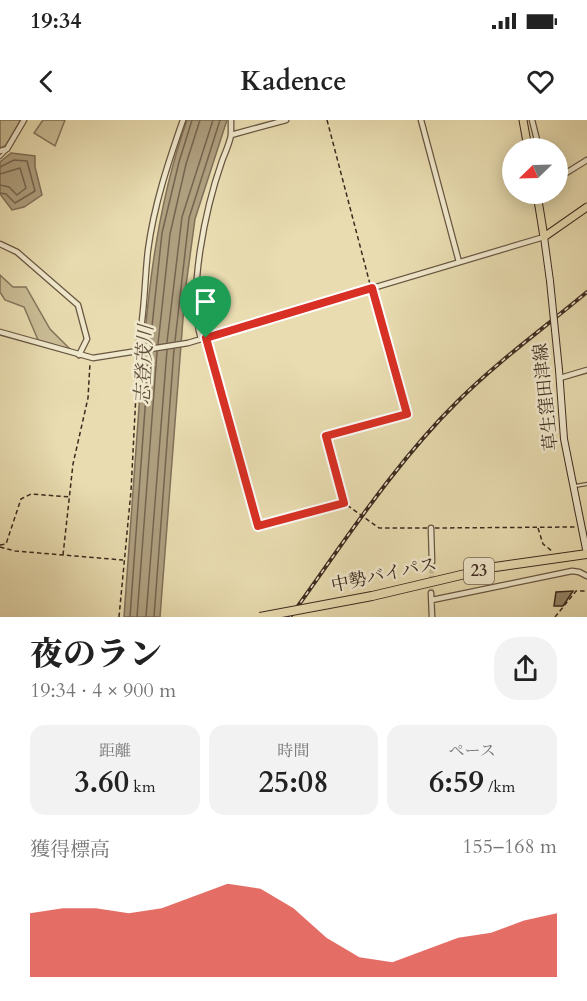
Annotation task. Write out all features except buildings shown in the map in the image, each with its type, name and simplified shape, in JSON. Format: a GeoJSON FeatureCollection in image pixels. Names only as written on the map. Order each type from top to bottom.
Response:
{"type":"FeatureCollection","features":[{"type":"Feature","properties":{"kind":"highway","name":"中勢バイパス"},"geometry":{"type":"LineString","coordinates":[[260,617],[372,596],[495,567],[587,554]]}},
{"type":"Feature","properties":{"kind":"main road"},"geometry":{"type":"LineString","coordinates":[[522,120],[526,138]]}},
{"type":"Feature","properties":{"kind":"main road"},"geometry":{"type":"LineString","coordinates":[[539,204],[544,237],[587,207]]}},
{"type":"Feature","properties":{"kind":"main road","name":"草生窪田津線"},"geometry":{"type":"LineString","coordinates":[[544,237],[560,378],[564,439],[587,554]]}},
{"type":"Feature","properties":{"kind":"street"},"geometry":{"type":"LineString","coordinates":[[0,151],[7,149],[24,120]]}},
{"type":"Feature","properties":{"kind":"street"},"geometry":{"type":"LineString","coordinates":[[139,351],[153,218],[165,171],[183,120]]}},
{"type":"Feature","properties":{"kind":"street"},"geometry":{"type":"LineString","coordinates":[[204,338],[198,320],[199,257],[207,211],[231,135],[231,120]]}},
{"type":"Feature","properties":{"kind":"street"},"geometry":{"type":"LineString","coordinates":[[231,135],[286,120]]}},
{"type":"Feature","properties":{"kind":"street"},"geometry":{"type":"LineString","coordinates":[[421,120],[459,262]]}},
{"type":"Feature","properties":{"kind":"street"},"geometry":{"type":"LineString","coordinates":[[532,120],[536,138]]}},
{"type":"Feature","properties":{"kind":"street"},"geometry":{"type":"LineString","coordinates":[[568,172],[587,160]]}},
{"type":"Feature","properties":{"kind":"street"},"geometry":{"type":"LineString","coordinates":[[0,332],[91,357],[188,343],[544,237]]}},
{"type":"Feature","properties":{"kind":"street"},"geometry":{"type":"LineString","coordinates":[[0,244],[17,252],[78,305],[87,339],[79,355]]}},
{"type":"Feature","properties":{"kind":"street"},"geometry":{"type":"LineString","coordinates":[[560,378],[587,370]]}},
{"type":"Feature","properties":{"kind":"street"},"geometry":{"type":"LineString","coordinates":[[431,528],[432,562]]}},
{"type":"Feature","properties":{"kind":"street"},"geometry":{"type":"LineString","coordinates":[[432,600],[572,571],[587,576]]}},
{"type":"Feature","properties":{"kind":"street"},"geometry":{"type":"LineString","coordinates":[[431,593],[432,617]]}},
{"type":"Feature","properties":{"kind":"lane"},"geometry":{"type":"LineString","coordinates":[[0,157],[7,149]]}},
{"type":"Feature","properties":{"kind":"lane"},"geometry":{"type":"LineString","coordinates":[[573,487],[587,484]]}},
{"type":"Feature","properties":{"kind":"path"},"geometry":{"type":"LineString","coordinates":[[327,120],[407,414],[326,436],[344,503],[379,528],[582,527]]}},
{"type":"Feature","properties":{"kind":"path"},"geometry":{"type":"LineString","coordinates":[[204,338],[258,526],[344,503]]}},
{"type":"Feature","properties":{"kind":"path"},"geometry":{"type":"LineString","coordinates":[[119,617],[135,429],[139,351]]}},
{"type":"Feature","properties":{"kind":"path"},"geometry":{"type":"LineString","coordinates":[[63,555],[73,464],[88,398],[91,357]]}},
{"type":"Feature","properties":{"kind":"path"},"geometry":{"type":"LineString","coordinates":[[0,546],[6,544],[21,499],[32,494],[70,496]]}},
{"type":"Feature","properties":{"kind":"path"},"geometry":{"type":"LineString","coordinates":[[538,528],[544,546],[564,556]]}},
{"type":"Feature","properties":{"kind":"path"},"geometry":{"type":"LineString","coordinates":[[0,546],[63,555],[124,560]]}},
{"type":"Feature","properties":{"kind":"path"},"geometry":{"type":"LineString","coordinates":[[555,617],[576,591],[587,591]]}},
{"type":"Feature","properties":{"kind":"shaded area"},"geometry":{"type":"Polygon","coordinates":[[[0,120],[21,120],[6,145],[0,149],[0,120]]]}},
{"type":"Feature","properties":{"kind":"shaded area"},"geometry":{"type":"Polygon","coordinates":[[[43,120],[65,120],[55,146],[34,133],[43,120]]]}},
{"type":"Feature","properties":{"kind":"shaded area"},"geometry":{"type":"Polygon","coordinates":[[[0,275],[13,287],[26,287],[50,329],[71,350],[38,340],[24,307],[5,300],[0,292],[0,275]]]}},
{"type":"Feature","properties":{"kind":"water","name":"志登茂川"},"geometry":{"type":"Polygon","coordinates":[[[187,120],[227,120],[195,219],[185,293],[160,617],[124,617],[142,371],[153,262],[167,190],[187,120]]]}},
{"type":"Feature","properties":{"kind":"water"},"geometry":{"type":"Polygon","coordinates":[[[11,153],[35,156],[35,167],[42,195],[24,207],[12,210],[0,194],[0,162],[11,153]]]}},
{"type":"Feature","properties":{"kind":"tunnel"},"geometry":{"type":"LineString","coordinates":[[431,593],[432,562]]}},
{"type":"Feature","properties":{"kind":"railway"},"geometry":{"type":"LineString","coordinates":[[290,617],[390,478],[434,426],[489,372],[587,292]]}},
{"type":"Feature","properties":{"kind":"route"},"geometry":{"type":"LineString","coordinates":[[372,288],[407,414],[326,436],[344,503],[258,526],[206,338],[372,288]]}}]}
